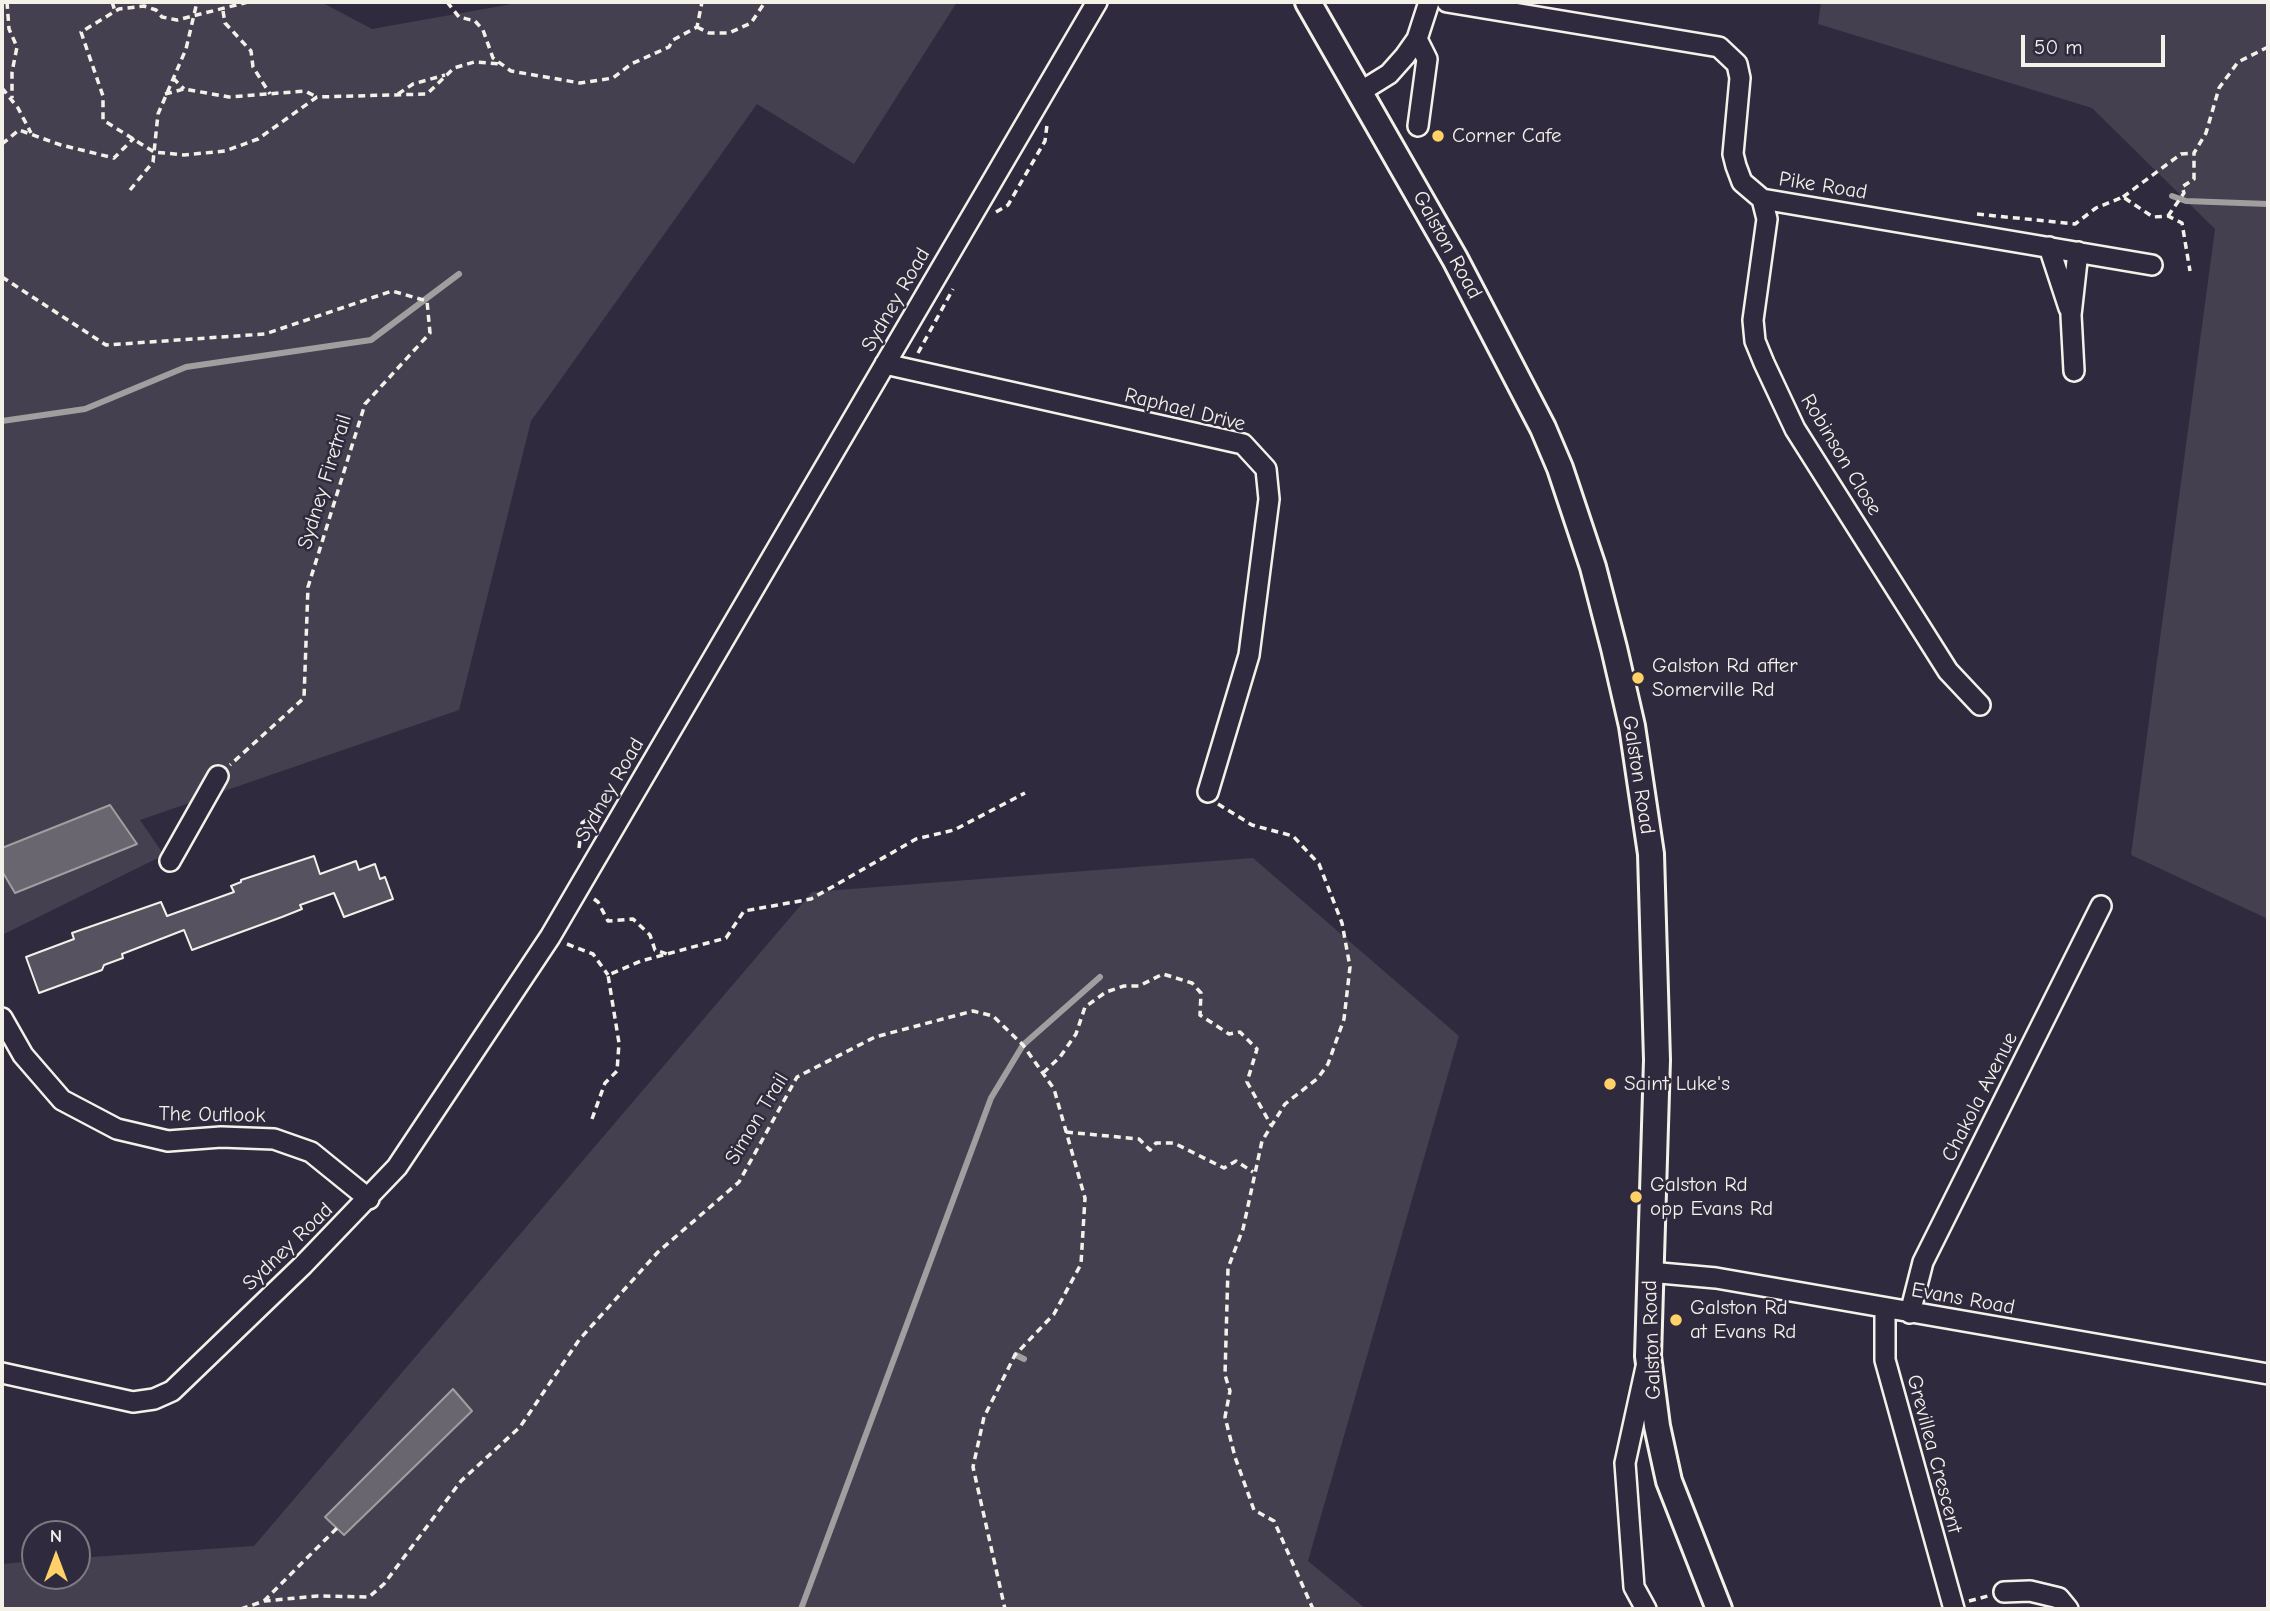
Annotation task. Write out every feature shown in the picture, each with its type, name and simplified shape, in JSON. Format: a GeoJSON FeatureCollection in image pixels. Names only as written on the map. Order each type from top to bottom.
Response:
{"type":"FeatureCollection","features":[{"type":"Feature","properties":{"kind":"main road","name":"Galston Road"},"geometry":{"type":"LineString","coordinates":[[1308,2],[1455,259],[1543,428],[1593,567],[1614,648],[1632,726],[1651,854],[1657,1060],[1648,1356],[1657,1426],[1669,1481],[1719,1609]]}},
{"type":"Feature","properties":{"kind":"street","name":"Sydney Road"},"geometry":{"type":"LineString","coordinates":[[2,1373],[134,1402],[154,1399],[172,1391],[369,1199],[397,1167],[578,891],[1097,2]]}},
{"type":"Feature","properties":{"kind":"street"},"geometry":{"type":"LineString","coordinates":[[1360,92],[1389,74],[1417,38],[1429,2]]}},
{"type":"Feature","properties":{"kind":"street","name":"Pike Road"},"geometry":{"type":"LineString","coordinates":[[1447,2],[1719,47],[1737,64],[1740,78],[1733,153],[1736,166],[1742,182],[1762,199],[2152,265]]}},
{"type":"Feature","properties":{"kind":"street"},"geometry":{"type":"LineString","coordinates":[[1417,38],[1427,59],[1418,125]]}},
{"type":"Feature","properties":{"kind":"street","name":"Robinson Close"},"geometry":{"type":"LineString","coordinates":[[1762,199],[1767,219],[1753,320],[1755,341],[1764,363],[1810,452],[1948,671],[1979,705]]}},
{"type":"Feature","properties":{"kind":"street"},"geometry":{"type":"LineString","coordinates":[[2049,247],[2071,315]]}},
{"type":"Feature","properties":{"kind":"street"},"geometry":{"type":"LineString","coordinates":[[2074,372],[2071,315],[2078,252]]}},
{"type":"Feature","properties":{"kind":"street","name":"Raphael Drive"},"geometry":{"type":"LineString","coordinates":[[885,364],[1243,444],[1266,469],[1269,499],[1249,655],[1208,792]]}},
{"type":"Feature","properties":{"kind":"street"},"geometry":{"type":"LineString","coordinates":[[170,861],[218,776]]}},
{"type":"Feature","properties":{"kind":"street","name":"Chakola Avenue"},"geometry":{"type":"LineString","coordinates":[[1910,1313],[1923,1262],[2101,906]]}},
{"type":"Feature","properties":{"kind":"street","name":"The Outlook"},"geometry":{"type":"LineString","coordinates":[[2,1018],[23,1055],[62,1100],[117,1129],[168,1141],[221,1137],[274,1139],[311,1152],[369,1199]]}},
{"type":"Feature","properties":{"kind":"street","name":"Evans Road"},"geometry":{"type":"LineString","coordinates":[[1649,1272],[1716,1278],[2268,1374]]}},
{"type":"Feature","properties":{"kind":"street","name":"Grevillea Crescent"},"geometry":{"type":"LineString","coordinates":[[1885,1309],[1882,1342],[1885,1360],[1953,1607]]}},
{"type":"Feature","properties":{"kind":"street"},"geometry":{"type":"LineString","coordinates":[[1637,1607],[1625,1463],[1648,1356]]}},
{"type":"Feature","properties":{"kind":"street"},"geometry":{"type":"LineString","coordinates":[[2004,1592],[2030,1591],[2059,1598],[2068,1609]]}},
{"type":"Feature","properties":{"kind":"path"},"geometry":{"type":"LineString","coordinates":[[7,2],[9,29],[16,47],[12,98]]}},
{"type":"Feature","properties":{"kind":"path"},"geometry":{"type":"LineString","coordinates":[[112,2],[115,10]]}},
{"type":"Feature","properties":{"kind":"path"},"geometry":{"type":"LineString","coordinates":[[130,191],[153,162],[158,114],[186,49],[197,2]]}},
{"type":"Feature","properties":{"kind":"path"},"geometry":{"type":"LineString","coordinates":[[248,2],[177,20],[162,17],[156,10],[144,6],[115,10],[81,32],[103,96],[103,120],[155,152],[184,155],[225,151],[258,139],[317,97]]}},
{"type":"Feature","properties":{"kind":"path"},"geometry":{"type":"LineString","coordinates":[[447,2],[459,17],[475,21],[483,30],[493,58],[511,71],[580,82],[613,78],[631,64],[669,47],[673,40],[696,27],[702,2]]}},
{"type":"Feature","properties":{"kind":"path"},"geometry":{"type":"LineString","coordinates":[[696,27],[709,33],[729,33],[751,23],[765,2]]}},
{"type":"Feature","properties":{"kind":"path"},"geometry":{"type":"LineString","coordinates":[[223,10],[225,23],[251,51],[253,67],[270,94]]}},
{"type":"Feature","properties":{"kind":"path"},"geometry":{"type":"LineString","coordinates":[[2168,216],[2183,193],[2182,187],[2194,179],[2194,153],[2206,134],[2220,88],[2238,62],[2268,47]]}},
{"type":"Feature","properties":{"kind":"path"},"geometry":{"type":"LineString","coordinates":[[165,94],[184,89],[229,97],[305,91],[317,97],[427,94],[454,68],[474,62],[502,64]]}},
{"type":"Feature","properties":{"kind":"path"},"geometry":{"type":"LineString","coordinates":[[396,95],[413,84],[447,75]]}},
{"type":"Feature","properties":{"kind":"path"},"geometry":{"type":"LineString","coordinates":[[173,77],[184,89]]}},
{"type":"Feature","properties":{"kind":"path"},"geometry":{"type":"LineString","coordinates":[[2,88],[12,98],[31,133]]}},
{"type":"Feature","properties":{"kind":"path"},"geometry":{"type":"LineString","coordinates":[[2,144],[19,130],[61,145],[114,158],[134,138]]}},
{"type":"Feature","properties":{"kind":"path"},"geometry":{"type":"LineString","coordinates":[[1965,233],[1967,213],[2075,224],[2096,208],[2123,197],[2181,154],[2194,153]]}},
{"type":"Feature","properties":{"kind":"path"},"geometry":{"type":"LineString","coordinates":[[2123,197],[2153,217],[2168,216],[2182,223],[2190,271]]}},
{"type":"Feature","properties":{"kind":"path","name":"Sydney Firetrail"},"geometry":{"type":"LineString","coordinates":[[2,276],[106,345],[265,334],[392,292],[427,301],[430,332],[365,404],[312,574],[308,587],[304,698],[218,776]]}},
{"type":"Feature","properties":{"kind":"path"},"geometry":{"type":"LineString","coordinates":[[1208,792],[1222,810],[1252,825],[1293,836],[1319,864],[1344,934],[1350,967],[1344,1019],[1328,1064],[1318,1078],[1285,1104],[1262,1141],[1253,1172],[1243,1229],[1228,1268],[1225,1375],[1230,1391],[1225,1417],[1241,1481],[1254,1510],[1274,1521],[1293,1561],[1301,1589],[1313,1609]]}},
{"type":"Feature","properties":{"kind":"path"},"geometry":{"type":"LineString","coordinates":[[608,975],[641,961],[726,937],[744,911],[810,899],[916,839],[954,830],[1026,793]]}},
{"type":"Feature","properties":{"kind":"path"},"geometry":{"type":"LineString","coordinates":[[579,856],[582,823],[609,804]]}},
{"type":"Feature","properties":{"kind":"path"},"geometry":{"type":"LineString","coordinates":[[578,891],[598,902],[608,921],[633,919],[650,935],[655,950],[669,954]]}},
{"type":"Feature","properties":{"kind":"path"},"geometry":{"type":"LineString","coordinates":[[550,937],[593,954],[608,975],[619,1043],[617,1071],[605,1083],[592,1119]]}},
{"type":"Feature","properties":{"kind":"path"},"geometry":{"type":"LineString","coordinates":[[1043,1073],[1060,1057],[1076,1034],[1085,1007],[1106,992],[1124,986],[1139,986],[1163,974],[1192,983],[1201,993],[1200,1015],[1229,1034],[1240,1031],[1257,1049],[1247,1082],[1272,1126]]}},
{"type":"Feature","properties":{"kind":"path","name":"Simon Trail"},"geometry":{"type":"LineString","coordinates":[[241,1609],[264,1601],[318,1596],[369,1597],[384,1584],[461,1481],[520,1427],[579,1340],[658,1252],[739,1182],[797,1077],[875,1037],[973,1011],[993,1016],[1023,1045],[1054,1089],[1085,1198],[1081,1264],[1054,1314],[1014,1354],[984,1417],[973,1467],[1005,1609]]}},
{"type":"Feature","properties":{"kind":"path"},"geometry":{"type":"LineString","coordinates":[[1066,1132],[1139,1139],[1150,1150],[1157,1143],[1174,1143],[1224,1168],[1236,1161],[1253,1172]]}},
{"type":"Feature","properties":{"kind":"path"},"geometry":{"type":"LineString","coordinates":[[264,1601],[337,1528]]}},
{"type":"Feature","properties":{"kind":"path"},"geometry":{"type":"LineString","coordinates":[[1953,1607],[2004,1592]]}},
{"type":"Feature","properties":{"kind":"shaded area"},"geometry":{"type":"Polygon","coordinates":[[[2,2],[321,2],[372,29],[523,2],[957,2],[854,164],[757,104],[531,421],[459,710],[140,820],[164,855],[2,935],[2,2]]]}},
{"type":"Feature","properties":{"kind":"shaded area"},"geometry":{"type":"Polygon","coordinates":[[[1821,2],[2268,2],[2268,919],[2131,855],[2215,229],[2092,108],[1818,24],[1821,2]]]}},
{"type":"Feature","properties":{"kind":"shaded area"},"geometry":{"type":"Polygon","coordinates":[[[110,805],[137,844],[15,893],[2,871],[2,848],[110,805]]]}},
{"type":"Feature","properties":{"kind":"shaded area"},"geometry":{"type":"Polygon","coordinates":[[[1253,858],[1459,1036],[1308,1561],[1366,1609],[2,1609],[2,1564],[21,1562],[21,1590],[91,1590],[91,1557],[254,1546],[812,892],[1253,858]]]}},
{"type":"Feature","properties":{"kind":"shaded area"},"geometry":{"type":"Polygon","coordinates":[[[453,1389],[472,1411],[344,1535],[325,1517],[453,1389]]]}},
{"type":"Feature","properties":{"kind":"building"},"geometry":{"type":"Polygon","coordinates":[[[314,856],[320,874],[356,861],[359,870],[375,864],[380,879],[385,877],[393,899],[344,917],[334,893],[300,905],[302,909],[192,950],[184,930],[122,954],[123,958],[104,965],[102,970],[39,993],[26,957],[74,939],[72,933],[161,902],[167,916],[234,892],[231,886],[241,880],[314,856]]]}},
{"type":"Feature","properties":{"kind":"waterway"},"geometry":{"type":"LineString","coordinates":[[2172,196],[2186,201],[2268,204]]}},
{"type":"Feature","properties":{"kind":"waterway"},"geometry":{"type":"LineString","coordinates":[[2,421],[85,409],[186,367],[371,340],[459,274]]}},
{"type":"Feature","properties":{"kind":"waterway"},"geometry":{"type":"LineString","coordinates":[[801,1609],[991,1098],[1023,1045],[1100,977]]}},
{"type":"Feature","properties":{"kind":"waterway"},"geometry":{"type":"LineString","coordinates":[[1016,1355],[1024,1359]]}},
{"type":"Feature","properties":{"kind":"place","name":"Corner Cafe"},"geometry":{"type":"Point","coordinates":[1438,136]}},
{"type":"Feature","properties":{"kind":"place","name":"Galston Rd after Somerville Rd"},"geometry":{"type":"Point","coordinates":[1638,678]}},
{"type":"Feature","properties":{"kind":"place","name":"Saint Luke's"},"geometry":{"type":"Point","coordinates":[1610,1084]}},
{"type":"Feature","properties":{"kind":"place","name":"Galston Rd opp Evans Rd"},"geometry":{"type":"Point","coordinates":[1636,1197]}},
{"type":"Feature","properties":{"kind":"place","name":"Galston Rd at Evans Rd"},"geometry":{"type":"Point","coordinates":[1676,1320]}}]}
